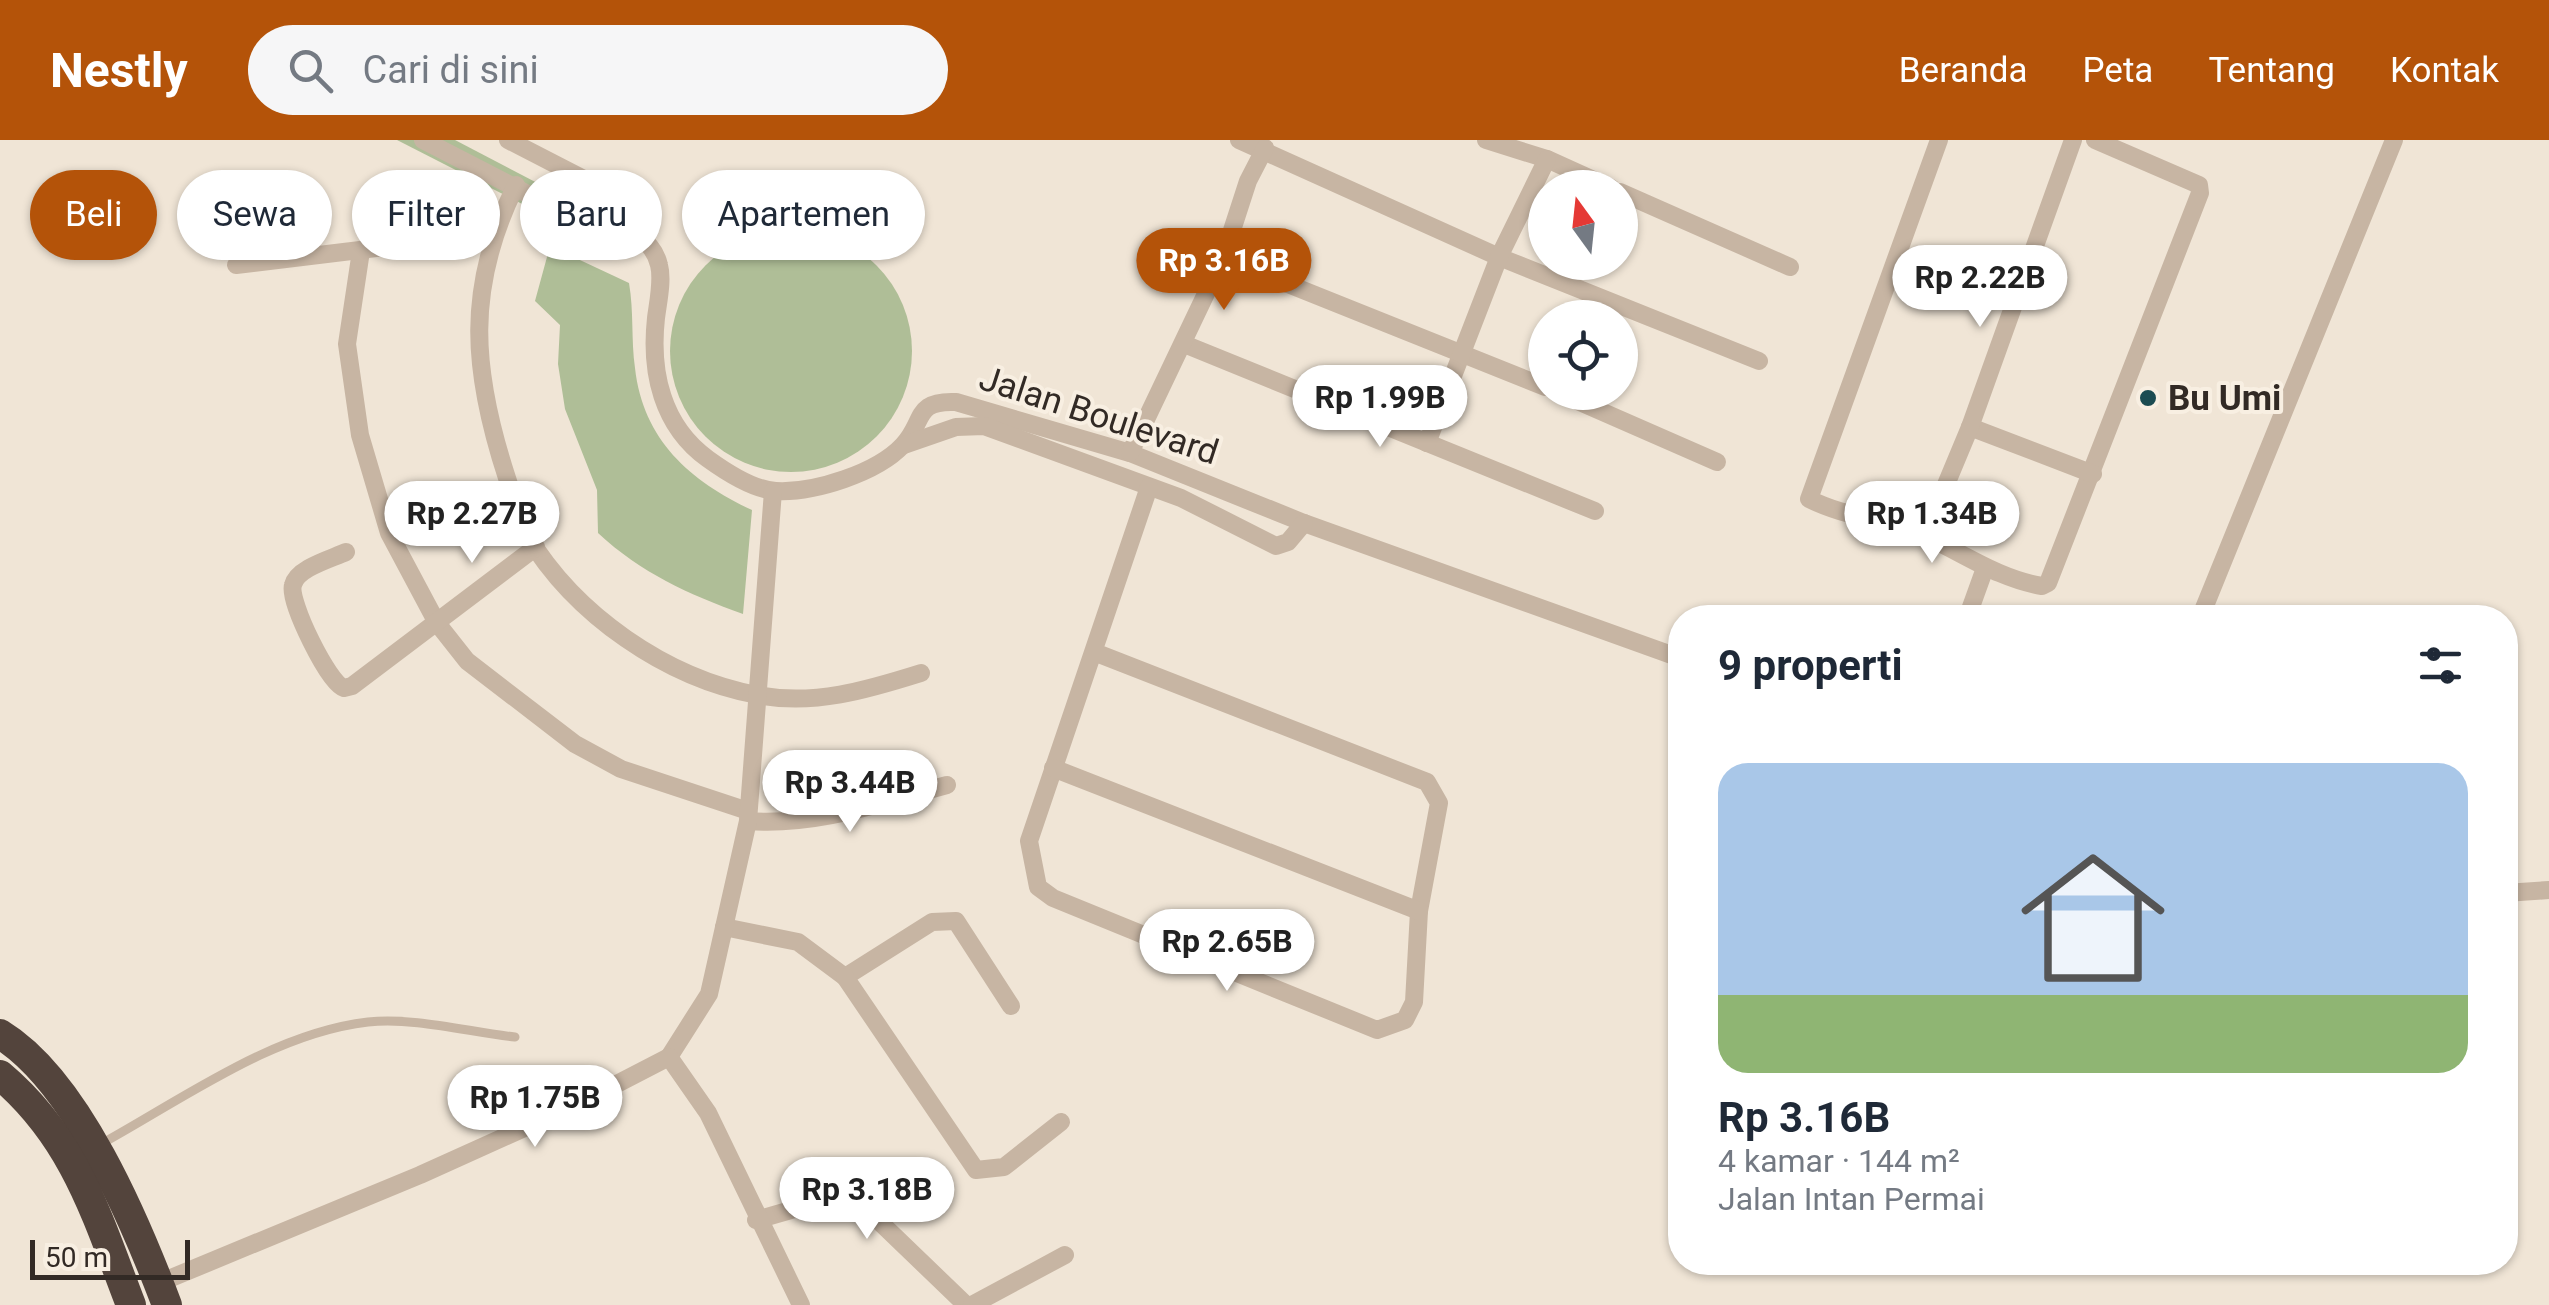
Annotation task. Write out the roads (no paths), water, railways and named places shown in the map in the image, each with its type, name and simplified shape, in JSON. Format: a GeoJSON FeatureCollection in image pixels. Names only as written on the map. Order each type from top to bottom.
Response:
{"type":"FeatureCollection","features":[{"type":"Feature","properties":{"kind":"highway"},"geometry":{"type":"LineString","coordinates":[[0,1034],[54,1084],[94,1148],[163,1294]]}},
{"type":"Feature","properties":{"kind":"highway"},"geometry":{"type":"LineString","coordinates":[[0,1075],[51,1124],[92,1206],[131,1305]]}},
{"type":"Feature","properties":{"kind":"street"},"geometry":{"type":"LineString","coordinates":[[423,140],[520,187]]}},
{"type":"Feature","properties":{"kind":"street"},"geometry":{"type":"LineString","coordinates":[[508,140],[566,170]]}},
{"type":"Feature","properties":{"kind":"street"},"geometry":{"type":"LineString","coordinates":[[1239,140],[1265,148],[1499,258],[1759,361]]}},
{"type":"Feature","properties":{"kind":"street"},"geometry":{"type":"LineString","coordinates":[[1486,140],[1570,170]]}},
{"type":"Feature","properties":{"kind":"street"},"geometry":{"type":"LineString","coordinates":[[1939,140],[1809,498],[1837,513],[1925,536],[1985,568],[2036,585],[2048,584],[2200,194],[2199,185],[2095,140]]}},
{"type":"Feature","properties":{"kind":"street"},"geometry":{"type":"LineString","coordinates":[[1925,536],[1970,427],[2073,140]]}},
{"type":"Feature","properties":{"kind":"street"},"geometry":{"type":"LineString","coordinates":[[2205,605],[2394,140]]}},
{"type":"Feature","properties":{"kind":"street"},"geometry":{"type":"LineString","coordinates":[[1130,453],[1223,258],[1248,181],[1265,148]]}},
{"type":"Feature","properties":{"kind":"street"},"geometry":{"type":"LineString","coordinates":[[1427,444],[1499,258],[1547,160]]}},
{"type":"Feature","properties":{"kind":"street"},"geometry":{"type":"LineString","coordinates":[[500,218],[516,185]]}},
{"type":"Feature","properties":{"kind":"street"},"geometry":{"type":"LineString","coordinates":[[1638,200],[1790,267]]}},
{"type":"Feature","properties":{"kind":"street"},"geometry":{"type":"LineString","coordinates":[[236,265],[352,251]]}},
{"type":"Feature","properties":{"kind":"street"},"geometry":{"type":"LineString","coordinates":[[1223,258],[1528,381]]}},
{"type":"Feature","properties":{"kind":"street"},"geometry":{"type":"LineString","coordinates":[[359,260],[347,344],[360,435],[390,532],[436,623],[467,661],[575,744],[621,769],[748,816],[787,824],[822,819],[946,785]]}},
{"type":"Feature","properties":{"kind":"street"},"geometry":{"type":"LineString","coordinates":[[487,260],[480,302],[479,366],[497,448],[526,532],[576,596],[662,662],[756,696],[812,699],[860,692],[920,673]]}},
{"type":"Feature","properties":{"kind":"street"},"geometry":{"type":"LineString","coordinates":[[163,1294],[582,1102],[669,1057],[709,994],[748,816],[772,491],[710,460],[673,426],[664,404],[653,344],[661,268],[658,260]]}},
{"type":"Feature","properties":{"kind":"street"},"geometry":{"type":"LineString","coordinates":[[1184,344],[1595,510]]}},
{"type":"Feature","properties":{"kind":"street","name":"Jalan Boulevard"},"geometry":{"type":"LineString","coordinates":[[772,491],[855,474],[904,445],[922,410],[938,401],[956,402],[1130,453],[1304,523],[1668,654]]}},
{"type":"Feature","properties":{"kind":"street"},"geometry":{"type":"LineString","coordinates":[[1597,410],[1717,462]]}},
{"type":"Feature","properties":{"kind":"street"},"geometry":{"type":"LineString","coordinates":[[904,445],[956,427],[984,426],[1148,487],[1276,546],[1288,542],[1304,523]]}},
{"type":"Feature","properties":{"kind":"street"},"geometry":{"type":"LineString","coordinates":[[1970,427],[2093,474]]}},
{"type":"Feature","properties":{"kind":"street"},"geometry":{"type":"LineString","coordinates":[[1094,652],[1427,782],[1439,803],[1419,911],[1414,1002],[1405,1020],[1377,1030],[1038,887],[1028,841],[1148,487]]}},
{"type":"Feature","properties":{"kind":"street"},"geometry":{"type":"LineString","coordinates":[[346,552],[298,575],[293,584],[295,603],[335,686],[352,686],[536,547]]}},
{"type":"Feature","properties":{"kind":"street"},"geometry":{"type":"LineString","coordinates":[[1972,605],[1985,568]]}},
{"type":"Feature","properties":{"kind":"street"},"geometry":{"type":"LineString","coordinates":[[1053,768],[1419,911]]}},
{"type":"Feature","properties":{"kind":"street"},"geometry":{"type":"LineString","coordinates":[[2518,891],[2549,890]]}},
{"type":"Feature","properties":{"kind":"street"},"geometry":{"type":"LineString","coordinates":[[845,977],[932,922],[946,918],[956,921],[1011,1006]]}},
{"type":"Feature","properties":{"kind":"street"},"geometry":{"type":"LineString","coordinates":[[724,927],[798,942],[845,977],[976,1170],[1004,1167],[1061,1122]]}},
{"type":"Feature","properties":{"kind":"street"},"geometry":{"type":"LineString","coordinates":[[669,1057],[708,1113],[756,1220],[801,1305]]}},
{"type":"Feature","properties":{"kind":"street"},"geometry":{"type":"LineString","coordinates":[[756,1220],[822,1202],[859,1202],[969,1305],[1065,1255]]}},
{"type":"Feature","properties":{"kind":"lane"},"geometry":{"type":"LineString","coordinates":[[94,1148],[235,1071],[317,1034],[371,1022],[515,1038]]}},
{"type":"Feature","properties":{"kind":"place","name":"Bu Umi"},"geometry":{"type":"Point","coordinates":[2148,398]}}]}
